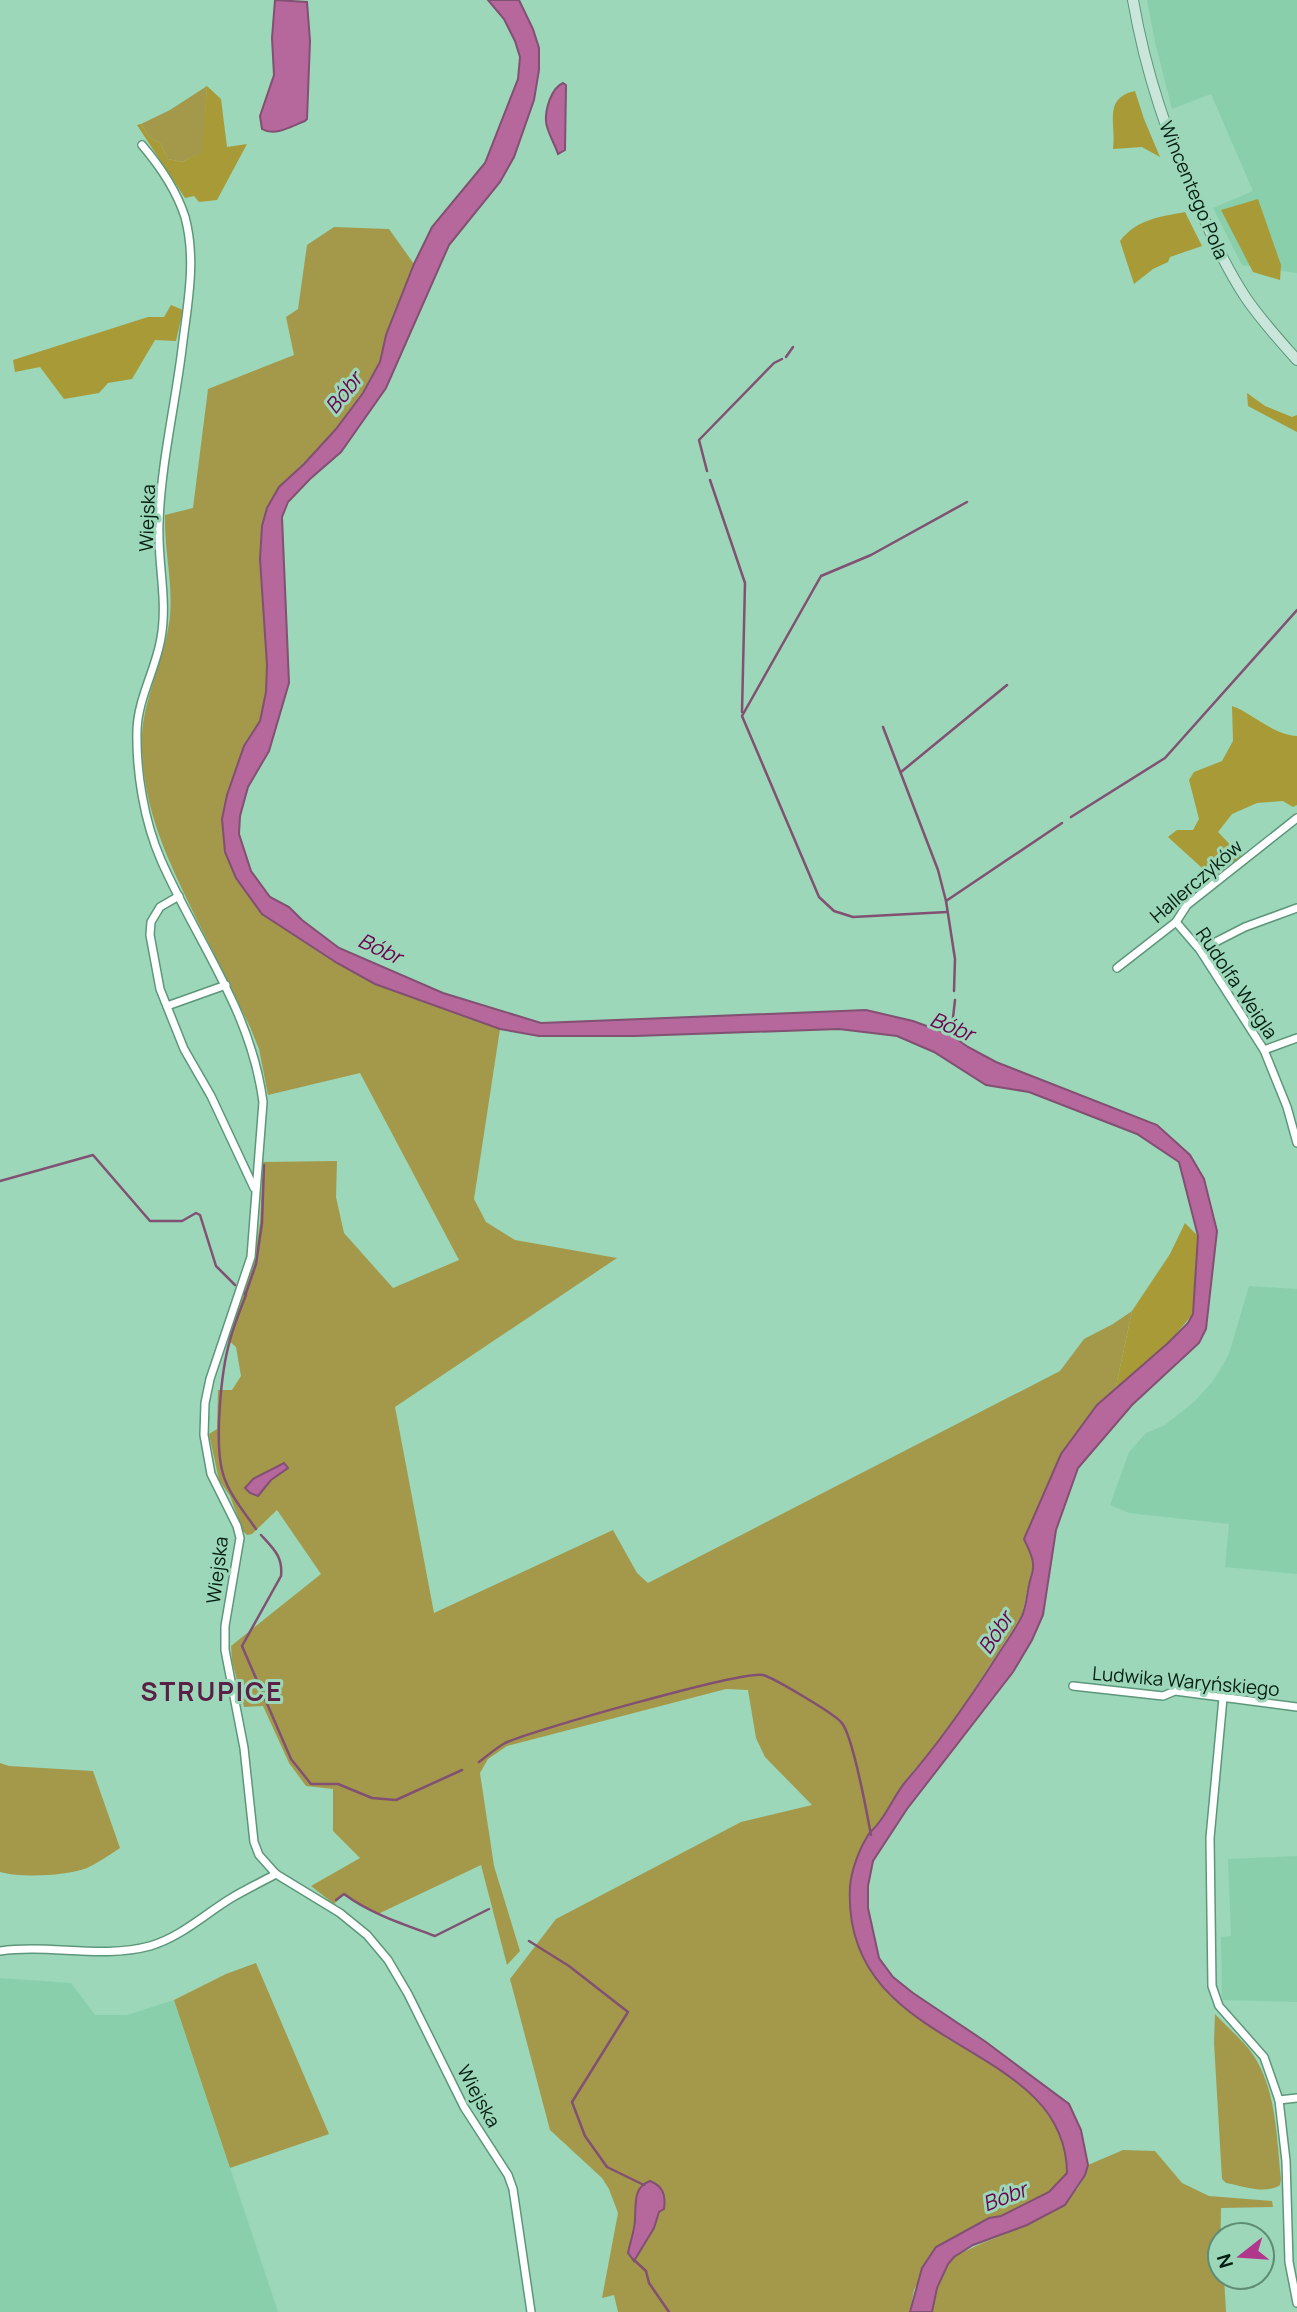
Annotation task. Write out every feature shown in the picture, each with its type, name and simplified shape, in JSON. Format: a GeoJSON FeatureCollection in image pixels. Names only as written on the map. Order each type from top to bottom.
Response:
{"type":"FeatureCollection","features":[{"type":"Feature","properties":{"kind":"main road","name":"Wincentego Pola"},"geometry":{"type":"LineString","coordinates":[[1133,0],[1146,67],[1169,139],[1211,234],[1247,299],[1297,360]]}},
{"type":"Feature","properties":{"kind":"street","name":"Wiejska"},"geometry":{"type":"LineString","coordinates":[[142,145],[152,157],[184,216],[188,232],[191,286],[159,523],[164,595],[161,639],[142,702],[137,752],[145,810],[160,858],[243,1021],[260,1076],[263,1102],[251,1257],[211,1379],[205,1403],[204,1435],[211,1474],[237,1526],[240,1538],[225,1626],[225,1650],[244,1748],[254,1842],[265,1865],[340,1913],[367,1936],[388,1960],[408,1994],[464,2107],[508,2175],[513,2189],[531,2312]]}},
{"type":"Feature","properties":{"kind":"street","name":"Hallerczyków"},"geometry":{"type":"LineString","coordinates":[[1117,968],[1176,922],[1187,905],[1297,818]]}},
{"type":"Feature","properties":{"kind":"street","name":"Wiejska"},"geometry":{"type":"LineString","coordinates":[[179,896],[160,907],[151,922],[150,935],[159,989],[184,1049],[211,1096],[255,1189]]}},
{"type":"Feature","properties":{"kind":"street"},"geometry":{"type":"LineString","coordinates":[[1200,950],[1245,927],[1297,908]]}},
{"type":"Feature","properties":{"kind":"street","name":"Rudolfa Weigla"},"geometry":{"type":"LineString","coordinates":[[1176,922],[1200,950],[1264,1050],[1297,1143]]}},
{"type":"Feature","properties":{"kind":"street"},"geometry":{"type":"LineString","coordinates":[[167,1006],[226,985]]}},
{"type":"Feature","properties":{"kind":"street"},"geometry":{"type":"LineString","coordinates":[[1264,1050],[1297,1038]]}},
{"type":"Feature","properties":{"kind":"street","name":"Ludwika Waryńskiego"},"geometry":{"type":"LineString","coordinates":[[1073,1686],[1163,1696],[1175,1691],[1297,1707]]}},
{"type":"Feature","properties":{"kind":"street"},"geometry":{"type":"LineString","coordinates":[[1223,1698],[1210,1838],[1212,1986],[1219,2006],[1264,2057],[1279,2100],[1287,2185],[1289,2262],[1297,2303]]}},
{"type":"Feature","properties":{"kind":"street"},"geometry":{"type":"LineString","coordinates":[[0,1951],[148,1947],[172,1937],[233,1897],[276,1874]]}},
{"type":"Feature","properties":{"kind":"street"},"geometry":{"type":"LineString","coordinates":[[1279,2100],[1297,2098]]}},
{"type":"Feature","properties":{"kind":"shaded area"},"geometry":{"type":"Polygon","coordinates":[[[275,0],[307,2],[310,41],[307,119],[289,128],[272,132],[262,129],[260,116],[274,75],[272,38],[275,0]]]}},
{"type":"Feature","properties":{"kind":"shaded area"},"geometry":{"type":"Polygon","coordinates":[[[488,0],[519,0],[533,29],[539,48],[539,70],[534,100],[514,157],[500,182],[449,245],[386,388],[341,452],[288,502],[282,517],[289,683],[269,751],[248,787],[240,816],[239,834],[251,871],[270,897],[289,907],[339,948],[443,993],[541,1023],[866,1010],[913,1021],[951,1035],[996,1062],[1157,1125],[1190,1155],[1204,1179],[1217,1231],[1206,1329],[1199,1343],[1132,1405],[1078,1468],[1056,1530],[1043,1615],[1032,1640],[1013,1672],[907,1809],[873,1861],[868,1886],[868,1908],[879,1958],[893,1977],[913,1993],[986,2042],[1069,2104],[1081,2130],[1088,2165],[1085,2175],[1065,2205],[1027,2225],[973,2245],[954,2257],[937,2288],[932,2312],[910,2312],[922,2268],[936,2247],[989,2218],[1001,2216],[1049,2192],[1067,2173],[1057,2129],[1031,2095],[996,2067],[914,2015],[880,1983],[857,1942],[850,1887],[852,1874],[868,1835],[965,1705],[1022,1616],[1033,1566],[1024,1539],[1061,1454],[1097,1405],[1168,1343],[1193,1314],[1198,1236],[1179,1162],[1137,1134],[1029,1092],[986,1085],[934,1052],[897,1036],[839,1029],[635,1036],[539,1036],[500,1029],[375,984],[337,963],[262,914],[236,878],[225,852],[222,819],[227,795],[244,746],[260,721],[266,692],[267,665],[260,559],[262,526],[267,508],[279,487],[336,429],[363,393],[380,362],[386,335],[432,227],[485,163],[518,79],[520,57],[504,19],[488,0]]]}},
{"type":"Feature","properties":{"kind":"shaded area"},"geometry":{"type":"Polygon","coordinates":[[[1147,0],[1297,0],[1297,273],[1242,265],[1213,208],[1253,191],[1211,94],[1172,109],[1147,0]]]}},
{"type":"Feature","properties":{"kind":"shaded area"},"geometry":{"type":"Polygon","coordinates":[[[563,83],[566,85],[565,150],[558,154],[548,130],[546,117],[552,94],[563,83]]]}},
{"type":"Feature","properties":{"kind":"shaded area"},"geometry":{"type":"Polygon","coordinates":[[[207,86],[203,152],[182,162],[168,159],[160,143],[149,137],[141,124],[170,110],[207,86]]]}},
{"type":"Feature","properties":{"kind":"shaded area"},"geometry":{"type":"Polygon","coordinates":[[[207,86],[221,99],[227,147],[247,144],[217,200],[199,202],[194,196],[185,198],[137,125],[141,124],[149,137],[160,143],[168,159],[182,162],[202,152],[207,86]]]}},
{"type":"Feature","properties":{"kind":"shaded area"},"geometry":{"type":"Polygon","coordinates":[[[1135,91],[1160,157],[1142,147],[1113,149],[1115,106],[1118,100],[1135,91]]]}},
{"type":"Feature","properties":{"kind":"shaded area"},"geometry":{"type":"Polygon","coordinates":[[[1258,199],[1281,265],[1280,280],[1253,272],[1221,210],[1258,199]]]}},
{"type":"Feature","properties":{"kind":"shaded area"},"geometry":{"type":"Polygon","coordinates":[[[1185,212],[1202,246],[1170,257],[1168,262],[1153,269],[1134,284],[1120,241],[1141,223],[1185,212]]]}},
{"type":"Feature","properties":{"kind":"shaded area"},"geometry":{"type":"Polygon","coordinates":[[[334,227],[389,229],[414,264],[380,362],[358,400],[334,431],[279,487],[266,692],[260,721],[244,746],[227,795],[222,832],[262,914],[325,956],[375,984],[500,1029],[474,1199],[486,1222],[515,1240],[617,1258],[395,1407],[434,1613],[613,1530],[637,1573],[648,1583],[1060,1371],[1084,1339],[1132,1311],[1115,1391],[1097,1405],[1033,1564],[1022,1615],[948,1730],[904,1782],[877,1826],[868,1834],[850,1883],[890,1996],[948,2039],[1030,2091],[1060,2131],[1066,2155],[1067,2173],[1049,2192],[1001,2216],[989,2218],[936,2247],[914,2290],[910,2312],[618,2312],[614,2295],[602,2298],[618,2213],[602,2178],[550,2130],[510,1979],[556,1919],[741,1822],[812,1805],[765,1757],[756,1738],[748,1690],[726,1689],[507,1746],[488,1759],[480,1773],[494,1866],[520,1951],[507,1965],[481,1865],[378,1914],[344,1894],[334,1904],[311,1886],[360,1858],[333,1831],[333,1789],[306,1786],[289,1763],[263,1706],[244,1707],[232,1661],[231,1646],[321,1574],[277,1510],[252,1534],[247,1535],[243,1531],[230,1496],[219,1480],[209,1434],[217,1429],[218,1390],[232,1390],[241,1376],[236,1347],[228,1340],[254,1261],[260,1223],[263,1162],[337,1161],[336,1197],[344,1233],[393,1288],[459,1260],[360,1073],[268,1095],[259,1049],[169,860],[154,818],[144,775],[144,716],[170,616],[165,515],[193,508],[208,389],[294,355],[286,317],[298,309],[307,245],[334,227]]]}},
{"type":"Feature","properties":{"kind":"shaded area"},"geometry":{"type":"Polygon","coordinates":[[[171,305],[183,310],[176,341],[155,340],[132,379],[108,383],[99,393],[64,399],[40,367],[15,372],[13,360],[148,317],[164,317],[171,305]]]}},
{"type":"Feature","properties":{"kind":"shaded area"},"geometry":{"type":"Polygon","coordinates":[[[1247,393],[1265,406],[1292,417],[1297,415],[1297,432],[1248,406],[1247,393]]]}},
{"type":"Feature","properties":{"kind":"shaded area"},"geometry":{"type":"Polygon","coordinates":[[[1232,706],[1280,732],[1297,736],[1297,805],[1293,807],[1283,801],[1257,803],[1232,814],[1218,832],[1242,857],[1214,877],[1168,837],[1177,830],[1193,830],[1199,819],[1189,780],[1194,772],[1222,761],[1233,741],[1232,706]]]}},
{"type":"Feature","properties":{"kind":"shaded area"},"geometry":{"type":"Polygon","coordinates":[[[1185,1223],[1198,1236],[1193,1314],[1168,1343],[1115,1391],[1132,1311],[1170,1254],[1185,1223]]]}},
{"type":"Feature","properties":{"kind":"shaded area"},"geometry":{"type":"Polygon","coordinates":[[[1249,1286],[1297,1289],[1297,1574],[1225,1567],[1229,1524],[1129,1513],[1110,1505],[1129,1452],[1146,1433],[1165,1425],[1195,1401],[1213,1381],[1229,1354],[1249,1286]]]}},
{"type":"Feature","properties":{"kind":"shaded area"},"geometry":{"type":"Polygon","coordinates":[[[284,1463],[288,1468],[271,1480],[258,1496],[245,1488],[253,1479],[284,1463]]]}},
{"type":"Feature","properties":{"kind":"shaded area"},"geometry":{"type":"Polygon","coordinates":[[[0,1763],[9,1766],[93,1771],[120,1848],[87,1868],[67,1873],[31,1875],[0,1872],[0,1763]]]}},
{"type":"Feature","properties":{"kind":"shaded area"},"geometry":{"type":"Polygon","coordinates":[[[1297,1856],[1297,2002],[1222,2000],[1221,1937],[1231,1936],[1228,1859],[1297,1856]]]}},
{"type":"Feature","properties":{"kind":"shaded area"},"geometry":{"type":"Polygon","coordinates":[[[256,1963],[329,2134],[230,2168],[174,2000],[226,1974],[256,1963]]]}},
{"type":"Feature","properties":{"kind":"shaded area"},"geometry":{"type":"Polygon","coordinates":[[[0,1978],[71,1983],[95,2015],[127,2015],[174,2000],[278,2312],[0,2312],[0,1978]]]}},
{"type":"Feature","properties":{"kind":"shaded area"},"geometry":{"type":"Polygon","coordinates":[[[1215,2014],[1249,2049],[1265,2079],[1274,2111],[1281,2179],[1280,2185],[1274,2188],[1254,2189],[1226,2183],[1222,2179],[1214,2043],[1215,2014]]]}},
{"type":"Feature","properties":{"kind":"shaded area"},"geometry":{"type":"Polygon","coordinates":[[[1123,2150],[1155,2151],[1182,2183],[1209,2196],[1272,2201],[1273,2207],[1221,2208],[1221,2221],[1206,2221],[1206,2291],[1225,2291],[1226,2312],[932,2312],[940,2278],[952,2259],[1057,2209],[1071,2197],[1081,2183],[1088,2165],[1123,2150]]]}},
{"type":"Feature","properties":{"kind":"shaded area"},"geometry":{"type":"Polygon","coordinates":[[[650,2181],[663,2192],[664,2209],[659,2212],[654,2228],[634,2261],[628,2253],[634,2227],[636,2197],[641,2187],[650,2181]]]}},
{"type":"Feature","properties":{"kind":"waterway"},"geometry":{"type":"LineString","coordinates":[[786,357],[793,347]]}},
{"type":"Feature","properties":{"kind":"waterway"},"geometry":{"type":"LineString","coordinates":[[707,471],[699,440],[774,363],[782,359]]}},
{"type":"Feature","properties":{"kind":"waterway"},"geometry":{"type":"LineString","coordinates":[[710,480],[745,583],[742,712]]}},
{"type":"Feature","properties":{"kind":"waterway"},"geometry":{"type":"LineString","coordinates":[[947,912],[853,917],[834,911],[819,897],[742,716],[821,576],[871,555],[967,502]]}},
{"type":"Feature","properties":{"kind":"waterway"},"geometry":{"type":"LineString","coordinates":[[1071,817],[1165,758],[1297,610]]}},
{"type":"Feature","properties":{"kind":"waterway"},"geometry":{"type":"LineString","coordinates":[[901,772],[1007,685]]}},
{"type":"Feature","properties":{"kind":"waterway"},"geometry":{"type":"LineString","coordinates":[[883,727],[938,870],[946,901]]}},
{"type":"Feature","properties":{"kind":"waterway"},"geometry":{"type":"LineString","coordinates":[[954,991],[955,959],[946,901],[1062,823]]}},
{"type":"Feature","properties":{"kind":"waterway","name":"Bóbr"},"geometry":{"type":"LineString","coordinates":[[951,1035],[955,1000]]}},
{"type":"Feature","properties":{"kind":"waterway"},"geometry":{"type":"LineString","coordinates":[[0,1181],[93,1155],[150,1221],[182,1221],[196,1213],[200,1215],[216,1266],[235,1285]]}},
{"type":"Feature","properties":{"kind":"waterway"},"geometry":{"type":"LineString","coordinates":[[246,1293],[256,1264],[262,1223],[264,1165]]}},
{"type":"Feature","properties":{"kind":"waterway"},"geometry":{"type":"LineString","coordinates":[[243,1292],[246,1295],[232,1334],[224,1370],[219,1445],[220,1461],[229,1489],[256,1529]]}},
{"type":"Feature","properties":{"kind":"waterway"},"geometry":{"type":"LineString","coordinates":[[261,1535],[279,1558],[281,1576],[242,1646],[291,1759],[311,1784],[338,1784],[372,1798],[396,1800],[462,1770]]}},
{"type":"Feature","properties":{"kind":"waterway"},"geometry":{"type":"LineString","coordinates":[[479,1762],[505,1743],[522,1736],[680,1691],[763,1675],[827,1711],[846,1729],[855,1757],[871,1835]]}},
{"type":"Feature","properties":{"kind":"waterway"},"geometry":{"type":"LineString","coordinates":[[336,1900],[344,1894],[376,1913],[435,1936],[489,1909]]}},
{"type":"Feature","properties":{"kind":"waterway"},"geometry":{"type":"LineString","coordinates":[[529,1941],[569,1966],[628,2012],[572,2102],[585,2136],[607,2167],[644,2185]]}},
{"type":"Feature","properties":{"kind":"waterway"},"geometry":{"type":"LineString","coordinates":[[633,2259],[646,2271],[649,2283],[669,2312]]}},
{"type":"Feature","properties":{"kind":"district","name":"STRUPICE"},"geometry":{"type":"Point","coordinates":[212,1692]}}]}
